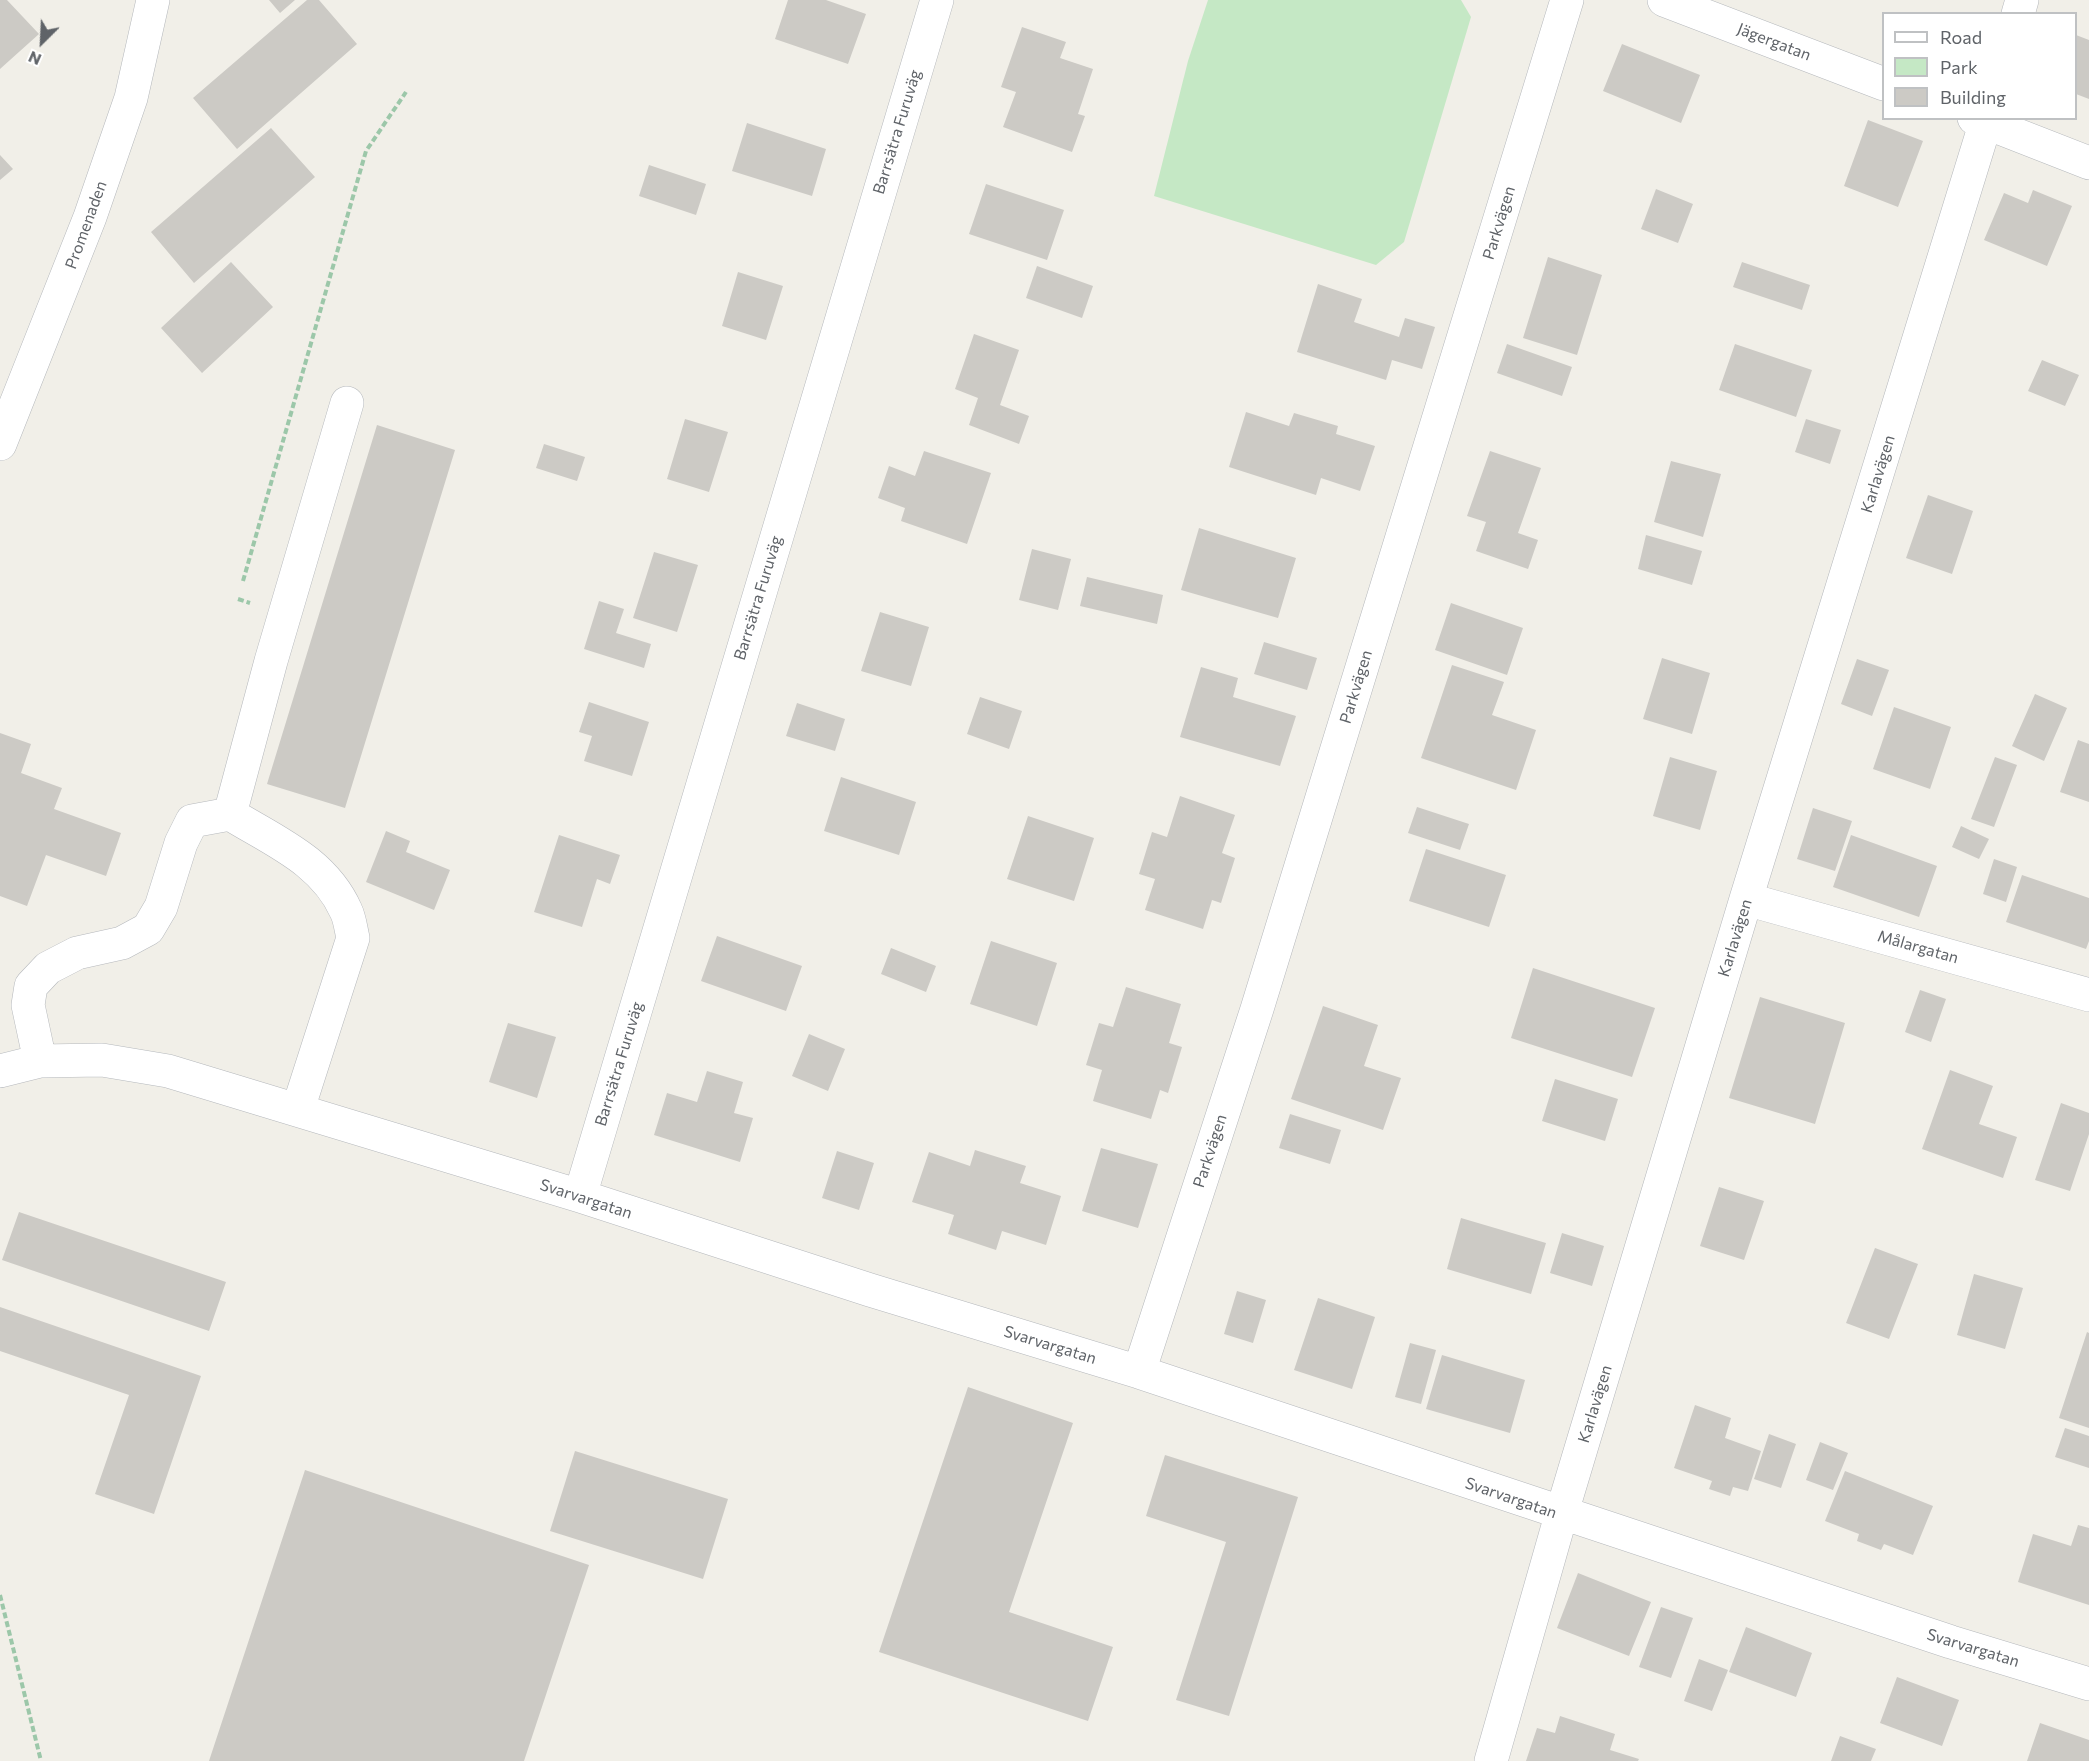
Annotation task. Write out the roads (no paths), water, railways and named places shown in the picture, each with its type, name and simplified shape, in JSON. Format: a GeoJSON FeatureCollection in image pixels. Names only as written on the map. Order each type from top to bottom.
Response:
{"type":"FeatureCollection","features":[{"type":"Feature","properties":{"kind":"street","name":"Promenaden"},"geometry":{"type":"LineString","coordinates":[[0,444],[90,217],[130,98],[153,0]]}},
{"type":"Feature","properties":{"kind":"street","name":"Barrsätra Furuväg"},"geometry":{"type":"LineString","coordinates":[[580,1196],[937,0]]}},
{"type":"Feature","properties":{"kind":"street","name":"Parkvägen"},"geometry":{"type":"LineString","coordinates":[[1139,1372],[1257,1009],[1567,0]]}},
{"type":"Feature","properties":{"kind":"street","name":"Jägergatan"},"geometry":{"type":"LineString","coordinates":[[1664,0],[1882,83]]}},
{"type":"Feature","properties":{"kind":"street"},"geometry":{"type":"LineString","coordinates":[[1982,120],[2089,163]]}},
{"type":"Feature","properties":{"kind":"street","name":"Karlavägen"},"geometry":{"type":"LineString","coordinates":[[1491,1761],[1562,1514],[1746,899],[1982,120]]}},
{"type":"Feature","properties":{"kind":"street"},"geometry":{"type":"LineString","coordinates":[[230,814],[272,661],[348,403]]}},
{"type":"Feature","properties":{"kind":"street"},"geometry":{"type":"LineString","coordinates":[[40,1061],[28,1005],[31,986],[48,968],[77,953],[122,943],[148,929],[160,907],[181,843],[192,821],[230,814],[316,868],[331,884],[347,912],[353,938],[298,1109]]}},
{"type":"Feature","properties":{"kind":"street","name":"Målargatan"},"geometry":{"type":"LineString","coordinates":[[1746,899],[2089,994]]}},
{"type":"Feature","properties":{"kind":"street","name":"Svarvargatan"},"geometry":{"type":"LineString","coordinates":[[0,1071],[40,1061],[102,1060],[168,1071],[298,1109],[580,1196],[870,1290],[1139,1372],[1951,1642],[2089,1684]]}}]}
